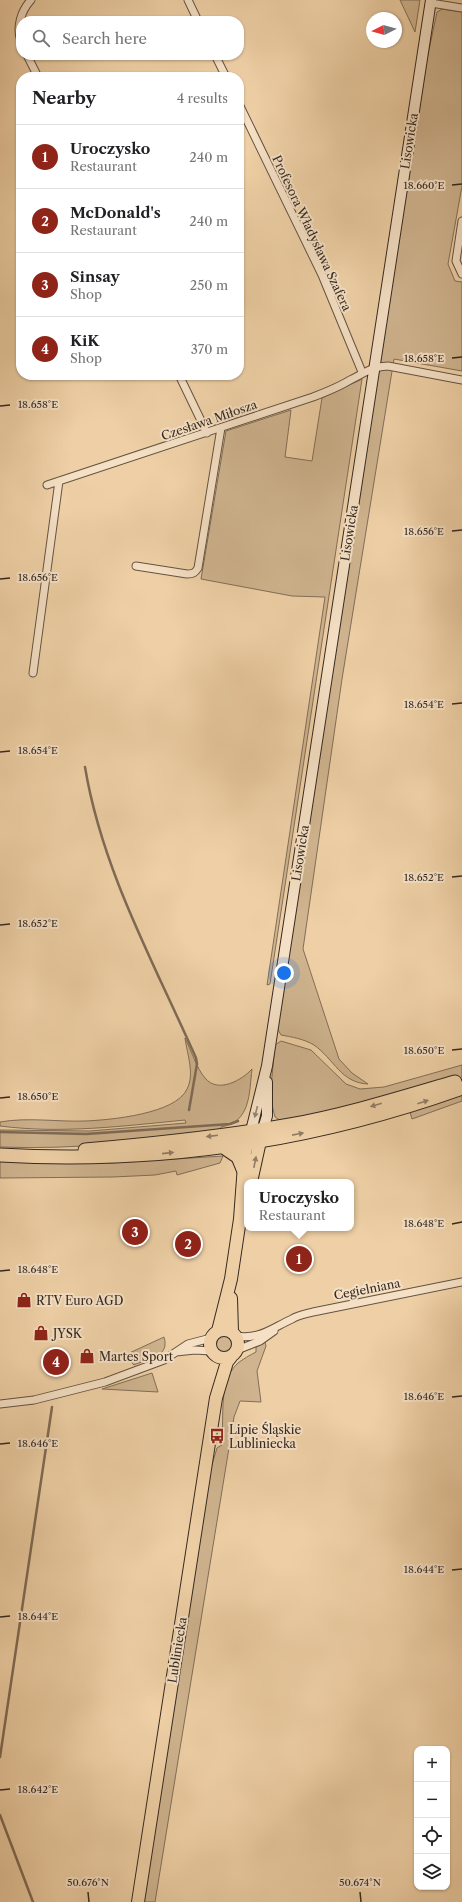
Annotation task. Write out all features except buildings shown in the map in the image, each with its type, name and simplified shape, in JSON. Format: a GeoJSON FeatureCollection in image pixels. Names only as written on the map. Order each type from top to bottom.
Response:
{"type":"FeatureCollection","features":[{"type":"Feature","properties":{"kind":"highway"},"geometry":{"type":"LineString","coordinates":[[3,1155],[44,1157],[122,1157],[222,1146],[255,1136],[362,1109],[462,1080]]}},
{"type":"Feature","properties":{"kind":"highway"},"geometry":{"type":"LineString","coordinates":[[3,1155],[106,1148],[327,1129],[367,1119],[462,1088]]}},
{"type":"Feature","properties":{"kind":"highway"},"geometry":{"type":"LineString","coordinates":[[222,1146],[238,1157],[243,1169]]}},
{"type":"Feature","properties":{"kind":"main road","name":"Lisowicka"},"geometry":{"type":"LineString","coordinates":[[214,1334],[231,1279],[240,1219],[243,1169],[255,1136],[267,1113],[267,1066],[431,2]]}},
{"type":"Feature","properties":{"kind":"main road","name":"Lisowicka"},"geometry":{"type":"LineString","coordinates":[[251,1179],[255,1136]]}},
{"type":"Feature","properties":{"kind":"main road","name":"Lisowicka"},"geometry":{"type":"LineString","coordinates":[[240,1219],[244,1206]]}},
{"type":"Feature","properties":{"kind":"main road","name":"Lisowicka"},"geometry":{"type":"LineString","coordinates":[[231,1279],[234,1334]]}},
{"type":"Feature","properties":{"kind":"main road"},"geometry":{"type":"LineString","coordinates":[[225,1330],[234,1334],[238,1343],[234,1353],[222,1358],[213,1353],[210,1342],[214,1334],[225,1330]]}},
{"type":"Feature","properties":{"kind":"main road","name":"Lubliniecka"},"geometry":{"type":"LineString","coordinates":[[213,1353],[216,1398]]}},
{"type":"Feature","properties":{"kind":"main road","name":"Lubliniecka"},"geometry":{"type":"LineString","coordinates":[[138,1902],[216,1398],[227,1362],[234,1353]]}},
{"type":"Feature","properties":{"kind":"street"},"geometry":{"type":"LineString","coordinates":[[22,16],[26,6],[31,0]]}},
{"type":"Feature","properties":{"kind":"street"},"geometry":{"type":"LineString","coordinates":[[188,0],[196,16]]}},
{"type":"Feature","properties":{"kind":"street"},"geometry":{"type":"LineString","coordinates":[[431,2],[462,8]]}},
{"type":"Feature","properties":{"kind":"street"},"geometry":{"type":"LineString","coordinates":[[30,60],[36,72]]}},
{"type":"Feature","properties":{"kind":"street"},"geometry":{"type":"LineString","coordinates":[[218,60],[224,72]]}},
{"type":"Feature","properties":{"kind":"street","name":"Profesora Władysława Szafera"},"geometry":{"type":"LineString","coordinates":[[244,114],[325,281],[362,372]]}},
{"type":"Feature","properties":{"kind":"street"},"geometry":{"type":"LineString","coordinates":[[462,221],[456,260],[462,274]]}},
{"type":"Feature","properties":{"kind":"street","name":"Czesława Miłosza"},"geometry":{"type":"LineString","coordinates":[[47,485],[322,394],[350,380],[362,372],[374,368],[388,366],[462,380]]}},
{"type":"Feature","properties":{"kind":"street"},"geometry":{"type":"LineString","coordinates":[[181,380],[207,433]]}},
{"type":"Feature","properties":{"kind":"street"},"geometry":{"type":"LineString","coordinates":[[136,566],[187,574],[196,572],[198,568],[222,428]]}},
{"type":"Feature","properties":{"kind":"street"},"geometry":{"type":"LineString","coordinates":[[32,673],[59,481]]}},
{"type":"Feature","properties":{"kind":"street","name":"Cegielniana"},"geometry":{"type":"LineString","coordinates":[[234,1353],[267,1338],[279,1327],[292,1319],[313,1312],[462,1282]]}},
{"type":"Feature","properties":{"kind":"street","name":"Cegielniana"},"geometry":{"type":"LineString","coordinates":[[234,1334],[251,1336],[279,1327]]}},
{"type":"Feature","properties":{"kind":"street"},"geometry":{"type":"LineString","coordinates":[[0,1404],[34,1400],[98,1384],[159,1362],[188,1344],[214,1334]]}},
{"type":"Feature","properties":{"kind":"street"},"geometry":{"type":"LineString","coordinates":[[176,1352],[195,1350],[213,1353]]}},
{"type":"Feature","properties":{"kind":"shaded area"},"geometry":{"type":"Polygon","coordinates":[[[400,0],[420,0],[415,32],[400,0]]]}},
{"type":"Feature","properties":{"kind":"shaded area"},"geometry":{"type":"Polygon","coordinates":[[[442,9],[462,12],[462,186],[448,264],[455,281],[462,282],[462,371],[394,359],[342,679],[303,949],[339,1059],[352,1073],[368,1084],[359,1083],[344,1075],[314,1045],[294,1037],[281,1035],[277,1028],[426,64],[437,12],[442,9]]]}},
{"type":"Feature","properties":{"kind":"shaded area"},"geometry":{"type":"Polygon","coordinates":[[[362,379],[270,984],[267,985],[325,597],[292,596],[201,579],[226,431],[291,410],[285,457],[312,461],[322,398],[362,379]]]}},
{"type":"Feature","properties":{"kind":"shaded area"},"geometry":{"type":"Polygon","coordinates":[[[185,1038],[199,1070],[210,1083],[216,1085],[230,1084],[252,1069],[247,1105],[238,1119],[231,1124],[221,1127],[222,1133],[84,1146],[28,1148],[0,1147],[0,1130],[90,1131],[186,1123],[185,1120],[116,1127],[69,1129],[0,1126],[0,1122],[21,1120],[85,1121],[110,1119],[141,1114],[170,1104],[180,1098],[187,1089],[189,1083],[190,1064],[185,1038]]]}},
{"type":"Feature","properties":{"kind":"shaded area"},"geometry":{"type":"Polygon","coordinates":[[[281,1041],[311,1050],[346,1084],[360,1089],[384,1087],[462,1065],[462,1077],[340,1109],[281,1121],[275,1117],[270,1097],[275,1045],[281,1041]]]}},
{"type":"Feature","properties":{"kind":"shaded area"},"geometry":{"type":"Polygon","coordinates":[[[462,1093],[462,1101],[412,1119],[410,1112],[462,1093]]]}},
{"type":"Feature","properties":{"kind":"shaded area"},"geometry":{"type":"Polygon","coordinates":[[[223,1156],[220,1163],[177,1175],[176,1171],[155,1175],[113,1177],[0,1178],[0,1160],[111,1163],[223,1156]]]}},
{"type":"Feature","properties":{"kind":"shaded area"},"geometry":{"type":"Polygon","coordinates":[[[224,1336],[231,1341],[232,1344],[227,1351],[224,1352],[217,1347],[216,1344],[221,1337],[224,1336]]]}},
{"type":"Feature","properties":{"kind":"shaded area"},"geometry":{"type":"Polygon","coordinates":[[[164,1337],[164,1349],[158,1356],[134,1365],[125,1355],[164,1337]]]}},
{"type":"Feature","properties":{"kind":"shaded area"},"geometry":{"type":"Polygon","coordinates":[[[265,1342],[266,1346],[257,1371],[261,1402],[240,1401],[234,1417],[155,1902],[143,1902],[208,1478],[217,1448],[222,1445],[225,1387],[232,1370],[238,1363],[256,1352],[256,1347],[265,1342]]]}},
{"type":"Feature","properties":{"kind":"shaded area"},"geometry":{"type":"Polygon","coordinates":[[[152,1373],[158,1392],[102,1389],[152,1373]]]}},
{"type":"Feature","properties":{"kind":"waterway"},"geometry":{"type":"LineString","coordinates":[[85,767],[93,805],[104,843],[131,916],[196,1058],[197,1064],[189,1110]]}},
{"type":"Feature","properties":{"kind":"waterway"},"geometry":{"type":"LineString","coordinates":[[0,1132],[86,1134],[230,1124],[238,1121]]}},
{"type":"Feature","properties":{"kind":"waterway"},"geometry":{"type":"LineString","coordinates":[[0,1757],[52,1407]]}},
{"type":"Feature","properties":{"kind":"waterway"},"geometry":{"type":"LineString","coordinates":[[0,1815],[33,1902]]}},
{"type":"Feature","properties":{"kind":"place","name":"Sinsay"},"geometry":{"type":"Point","coordinates":[135,1232]}},
{"type":"Feature","properties":{"kind":"place","name":"McDonald's"},"geometry":{"type":"Point","coordinates":[188,1244]}},
{"type":"Feature","properties":{"kind":"place","name":"Uroczysko"},"geometry":{"type":"Point","coordinates":[299,1259]}},
{"type":"Feature","properties":{"kind":"place","name":"RTV Euro AGD"},"geometry":{"type":"Point","coordinates":[24,1300]}},
{"type":"Feature","properties":{"kind":"place","name":"JYSK"},"geometry":{"type":"Point","coordinates":[41,1333]}},
{"type":"Feature","properties":{"kind":"place","name":"Martes Sport"},"geometry":{"type":"Point","coordinates":[87,1356]}},
{"type":"Feature","properties":{"kind":"place","name":"KiK"},"geometry":{"type":"Point","coordinates":[56,1362]}},
{"type":"Feature","properties":{"kind":"place","name":"Lipie Śląskie Lubliniecka"},"geometry":{"type":"Point","coordinates":[217,1436]}}]}
